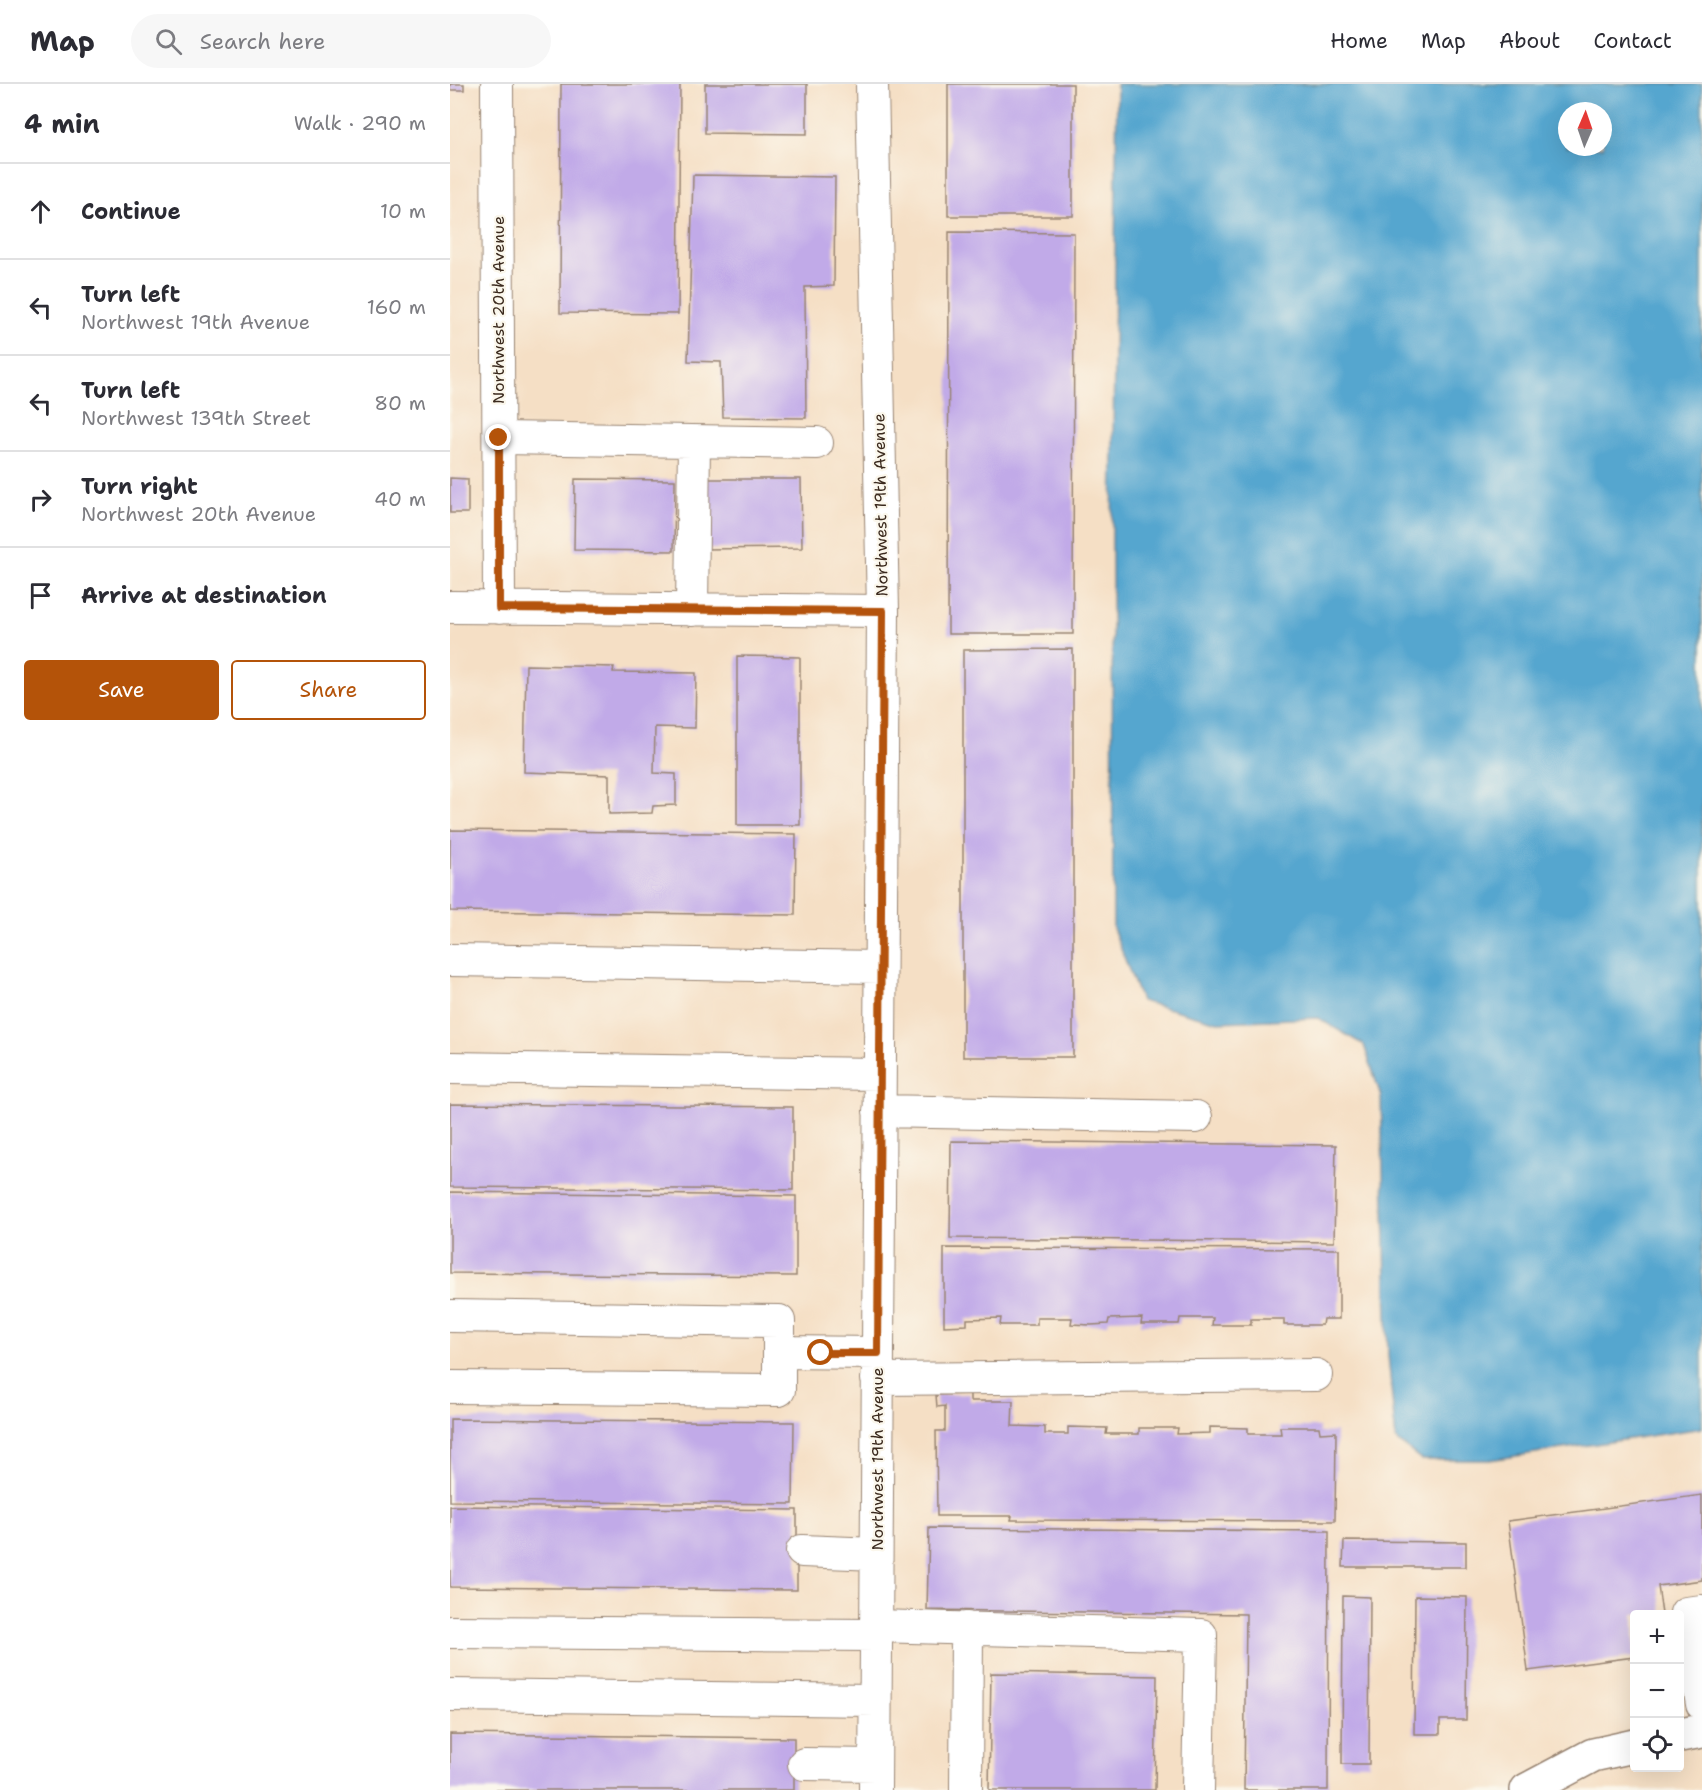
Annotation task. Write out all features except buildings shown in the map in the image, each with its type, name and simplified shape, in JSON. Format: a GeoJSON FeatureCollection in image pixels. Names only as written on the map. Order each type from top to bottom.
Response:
{"type":"FeatureCollection","features":[{"type":"Feature","properties":{"kind":"main road"},"geometry":{"type":"LineString","coordinates":[[1684,1734],[1702,1731]]}},
{"type":"Feature","properties":{"kind":"main road"},"geometry":{"type":"LineString","coordinates":[[1527,1790],[1593,1755],[1630,1747]]}},
{"type":"Feature","properties":{"kind":"street","name":"Northwest 20th Avenue"},"geometry":{"type":"LineString","coordinates":[[497,84],[499,608]]}},
{"type":"Feature","properties":{"kind":"street","name":"Northwest 19th Avenue"},"geometry":{"type":"LineString","coordinates":[[872,84],[883,611],[875,1778]]}},
{"type":"Feature","properties":{"kind":"street"},"geometry":{"type":"LineString","coordinates":[[499,438],[817,443]]}},
{"type":"Feature","properties":{"kind":"street"},"geometry":{"type":"LineString","coordinates":[[692,610],[694,441]]}},
{"type":"Feature","properties":{"kind":"street"},"geometry":{"type":"LineString","coordinates":[[450,607],[883,611]]}},
{"type":"Feature","properties":{"kind":"street"},"geometry":{"type":"LineString","coordinates":[[450,960],[880,967]]}},
{"type":"Feature","properties":{"kind":"street"},"geometry":{"type":"LineString","coordinates":[[450,1068],[879,1074]]}},
{"type":"Feature","properties":{"kind":"street"},"geometry":{"type":"LineString","coordinates":[[879,1111],[1196,1117]]}},
{"type":"Feature","properties":{"kind":"street"},"geometry":{"type":"LineString","coordinates":[[450,1316],[779,1321],[780,1352],[779,1390],[450,1387]]}},
{"type":"Feature","properties":{"kind":"street"},"geometry":{"type":"LineString","coordinates":[[780,1352],[878,1366],[1316,1375]]}},
{"type":"Feature","properties":{"kind":"street"},"geometry":{"type":"LineString","coordinates":[[802,1551],[876,1554]]}},
{"type":"Feature","properties":{"kind":"street"},"geometry":{"type":"LineString","coordinates":[[1702,1611],[1686,1613],[1702,1704]]}},
{"type":"Feature","properties":{"kind":"street"},"geometry":{"type":"LineString","coordinates":[[966,1790],[967,1628]]}},
{"type":"Feature","properties":{"kind":"street"},"geometry":{"type":"LineString","coordinates":[[450,1632],[967,1628],[1201,1635],[1198,1790]]}},
{"type":"Feature","properties":{"kind":"street"},"geometry":{"type":"LineString","coordinates":[[450,1695],[875,1700]]}},
{"type":"Feature","properties":{"kind":"street"},"geometry":{"type":"LineString","coordinates":[[804,1764],[875,1778]]}},
{"type":"Feature","properties":{"kind":"water"},"geometry":{"type":"Polygon","coordinates":[[[1117,84],[1702,84],[1702,1428],[1489,1460],[1422,1460],[1396,1440],[1388,1355],[1381,1096],[1364,1045],[1318,1018],[1218,1022],[1141,1001],[1113,928],[1112,540],[1117,84]]]}},
{"type":"Feature","properties":{"kind":"route"},"geometry":{"type":"LineString","coordinates":[[499,438],[499,608],[883,611],[878,1353],[821,1353]]}}]}
